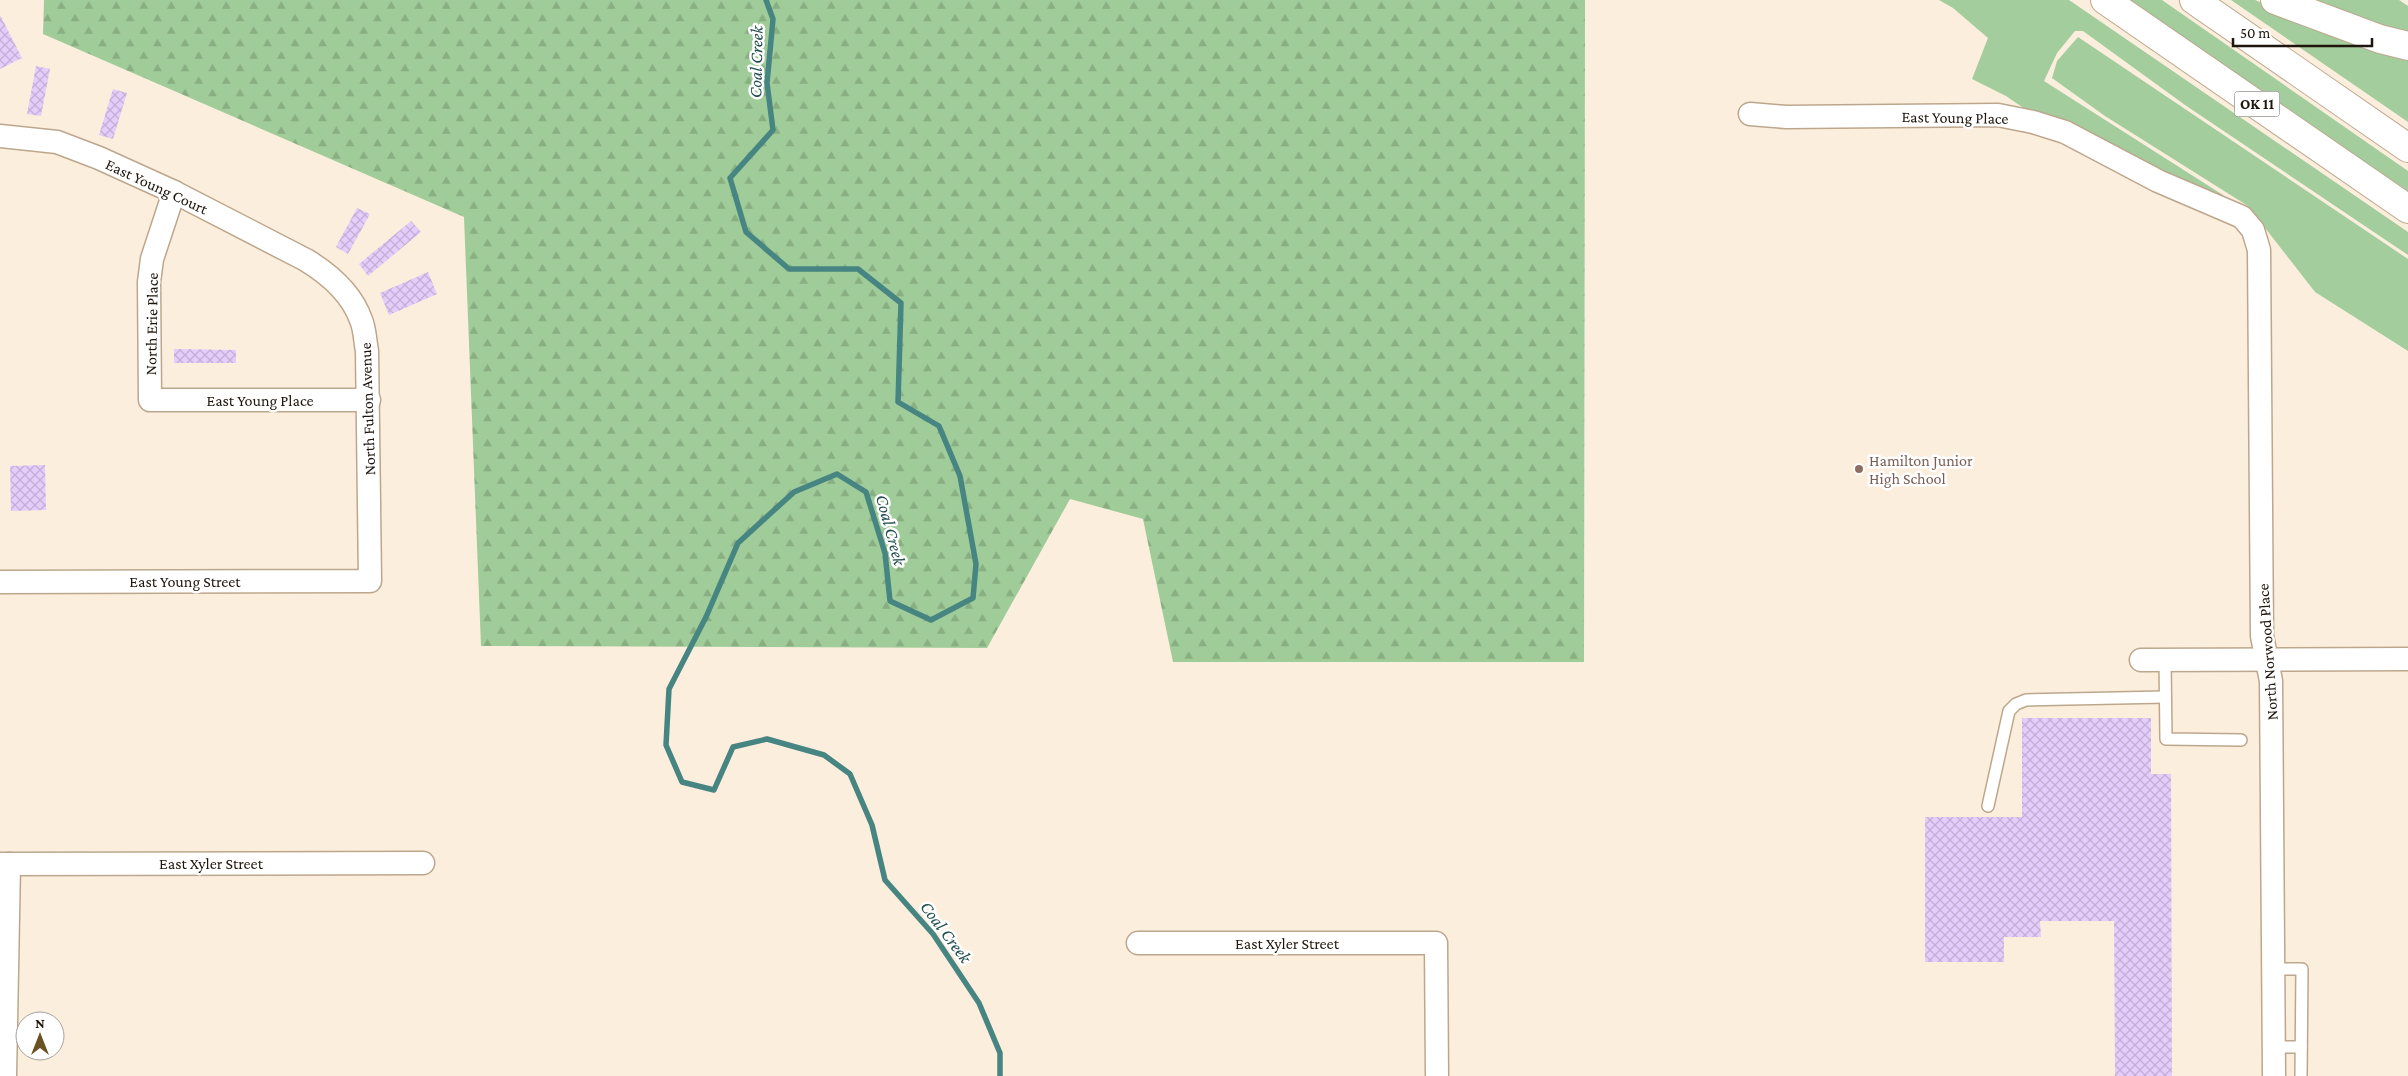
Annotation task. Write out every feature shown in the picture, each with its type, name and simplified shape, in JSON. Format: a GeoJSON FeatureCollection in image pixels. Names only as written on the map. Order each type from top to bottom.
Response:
{"type":"FeatureCollection","features":[{"type":"Feature","properties":{"kind":"highway","name":"OK 11"},"geometry":{"type":"LineString","coordinates":[[2105,0],[2408,209]]}},
{"type":"Feature","properties":{"kind":"highway"},"geometry":{"type":"LineString","coordinates":[[2194,0],[2408,148]]}},
{"type":"Feature","properties":{"kind":"highway"},"geometry":{"type":"LineString","coordinates":[[2275,0],[2380,39],[2408,46]]}},
{"type":"Feature","properties":{"kind":"street","name":"East Young Place"},"geometry":{"type":"LineString","coordinates":[[1750,114],[1786,117],[1998,115],[2034,122],[2065,132],[2158,181],[2242,217],[2253,230]]}},
{"type":"Feature","properties":{"kind":"street","name":"East Young Court"},"geometry":{"type":"LineString","coordinates":[[0,136],[58,142],[174,192],[306,260]]}},
{"type":"Feature","properties":{"kind":"street","name":"North Erie Place"},"geometry":{"type":"LineString","coordinates":[[150,400],[149,282],[152,259],[174,192]]}},
{"type":"Feature","properties":{"kind":"street","name":"North Norwood Place"},"geometry":{"type":"LineString","coordinates":[[2253,230],[2259,250],[2262,636],[2271,681],[2274,1076]]}},
{"type":"Feature","properties":{"kind":"street","name":"North Fulton Avenue"},"geometry":{"type":"LineString","coordinates":[[306,260],[322,270],[338,284],[352,302],[362,320],[367,351],[369,400],[370,581]]}},
{"type":"Feature","properties":{"kind":"street","name":"East Young Place"},"geometry":{"type":"LineString","coordinates":[[150,400],[369,400]]}},
{"type":"Feature","properties":{"kind":"street","name":"East Young Street"},"geometry":{"type":"LineString","coordinates":[[0,582],[370,581]]}},
{"type":"Feature","properties":{"kind":"street"},"geometry":{"type":"LineString","coordinates":[[2141,660],[2408,658]]}},
{"type":"Feature","properties":{"kind":"street","name":"East Xyler Street"},"geometry":{"type":"LineString","coordinates":[[4,864],[422,863]]}},
{"type":"Feature","properties":{"kind":"street"},"geometry":{"type":"LineString","coordinates":[[4,864],[5,1076]]}},
{"type":"Feature","properties":{"kind":"street","name":"East Xyler Street"},"geometry":{"type":"LineString","coordinates":[[1138,943],[1436,943],[1436,1076]]}},
{"type":"Feature","properties":{"kind":"lane"},"geometry":{"type":"LineString","coordinates":[[2165,660],[2166,739],[2241,740]]}},
{"type":"Feature","properties":{"kind":"lane"},"geometry":{"type":"LineString","coordinates":[[1988,806],[2009,711],[2016,704],[2026,700],[2166,697]]}},
{"type":"Feature","properties":{"kind":"lane"},"geometry":{"type":"LineString","coordinates":[[2274,969],[2302,969],[2301,1076]]}},
{"type":"Feature","properties":{"kind":"lane"},"geometry":{"type":"LineString","coordinates":[[2274,1047],[2301,1047]]}},
{"type":"Feature","properties":{"kind":"green space"},"geometry":{"type":"Polygon","coordinates":[[[44,0],[1585,0],[1584,662],[1173,662],[1143,519],[1070,499],[987,648],[481,646],[464,217],[43,34],[44,0]]]}},
{"type":"Feature","properties":{"kind":"green space"},"geometry":{"type":"Polygon","coordinates":[[[1939,0],[2069,0],[2408,232],[2408,255],[2185,105],[2083,31],[2075,31],[2057,53],[2044,81],[2223,195],[2219,200],[2028,111],[2006,96],[1972,79],[1988,38],[1953,8],[1939,0]]]}},
{"type":"Feature","properties":{"kind":"green space"},"geometry":{"type":"Polygon","coordinates":[[[2126,0],[2162,0],[2408,171],[2408,191],[2126,0]]]}},
{"type":"Feature","properties":{"kind":"green space"},"geometry":{"type":"Polygon","coordinates":[[[2231,0],[2255,0],[2326,30],[2408,53],[2408,122],[2231,0]]]}},
{"type":"Feature","properties":{"kind":"green space"},"geometry":{"type":"Polygon","coordinates":[[[2301,0],[2399,0],[2408,6],[2408,36],[2301,0]]]}},
{"type":"Feature","properties":{"kind":"green space"},"geometry":{"type":"Polygon","coordinates":[[[2078,37],[2408,259],[2408,351],[2315,292],[2248,206],[2105,116],[2052,78],[2057,61],[2078,37]]]}},
{"type":"Feature","properties":{"kind":"building"},"geometry":{"type":"Polygon","coordinates":[[[0,15],[22,58],[0,69],[0,15]]]}},
{"type":"Feature","properties":{"kind":"building"},"geometry":{"type":"Polygon","coordinates":[[[36,66],[50,69],[41,116],[27,114],[36,66]]]}},
{"type":"Feature","properties":{"kind":"building"},"geometry":{"type":"Polygon","coordinates":[[[113,89],[127,93],[113,139],[99,135],[113,89]]]}},
{"type":"Feature","properties":{"kind":"building"},"geometry":{"type":"Polygon","coordinates":[[[357,208],[370,214],[348,254],[336,247],[357,208]]]}},
{"type":"Feature","properties":{"kind":"building"},"geometry":{"type":"Polygon","coordinates":[[[411,221],[421,232],[368,276],[359,264],[411,221]]]}},
{"type":"Feature","properties":{"kind":"building"},"geometry":{"type":"Polygon","coordinates":[[[428,272],[437,294],[389,315],[380,293],[428,272]]]}},
{"type":"Feature","properties":{"kind":"building"},"geometry":{"type":"Polygon","coordinates":[[[174,349],[236,350],[236,363],[174,363],[174,349]]]}},
{"type":"Feature","properties":{"kind":"building"},"geometry":{"type":"Polygon","coordinates":[[[45,465],[46,510],[11,511],[10,466],[45,465]]]}},
{"type":"Feature","properties":{"kind":"building"},"geometry":{"type":"Polygon","coordinates":[[[2022,718],[2151,718],[2151,774],[2171,774],[2172,1076],[2115,1076],[2114,921],[2040,921],[2041,937],[2004,937],[2004,962],[1925,962],[1925,817],[2022,817],[2022,718]]]}},
{"type":"Feature","properties":{"kind":"waterway","name":"Coal Creek"},"geometry":{"type":"LineString","coordinates":[[766,0],[773,19],[767,83],[773,130],[730,178],[746,232],[789,269],[858,269],[901,303],[898,402],[939,426],[960,476],[976,564],[973,598],[931,620],[890,601],[885,553],[866,492],[837,474],[794,492],[738,543],[706,617],[669,689],[666,745],[682,782],[714,790],[733,747],[767,739],[824,755],[850,774],[872,825],[885,880],[933,934],[979,1003],[1000,1053],[1000,1076]]}},
{"type":"Feature","properties":{"kind":"place","name":"Hamilton Junior High School"},"geometry":{"type":"Point","coordinates":[1859,469]}}]}
